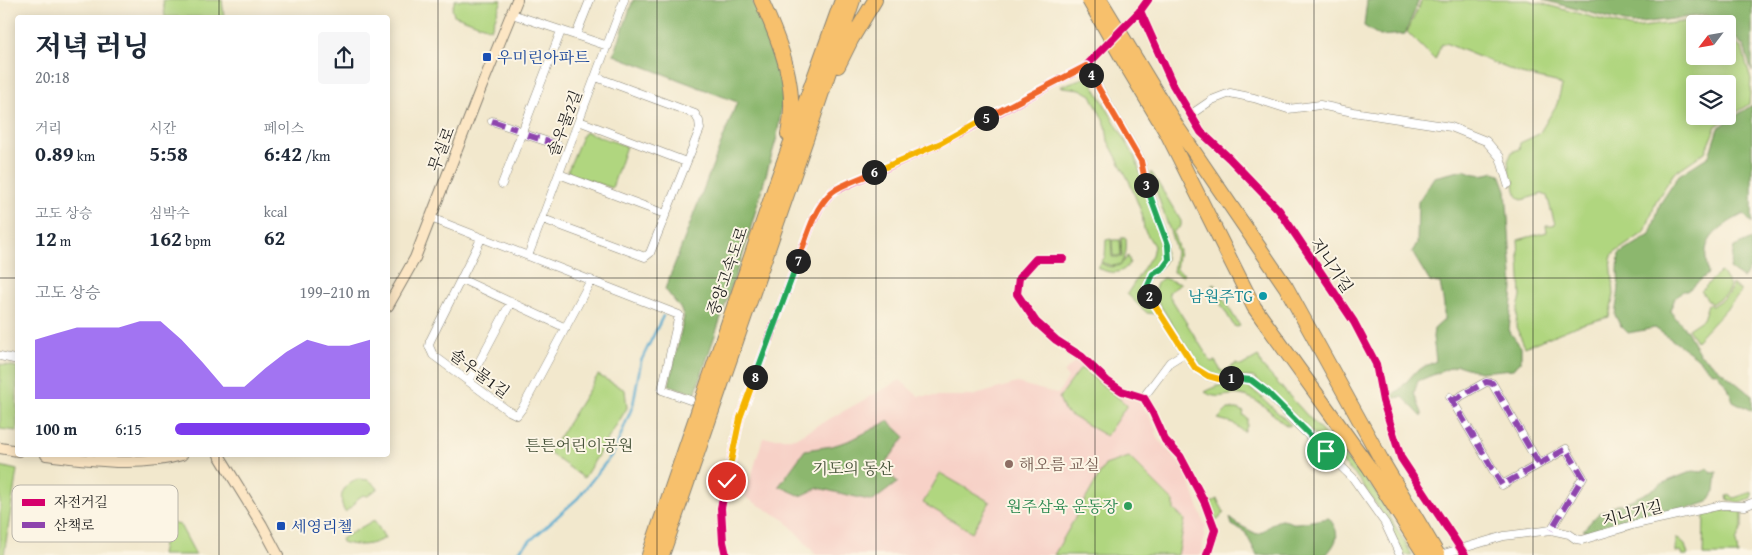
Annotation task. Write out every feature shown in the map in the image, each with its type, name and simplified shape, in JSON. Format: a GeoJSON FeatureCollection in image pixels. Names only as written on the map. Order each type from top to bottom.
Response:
{"type":"FeatureCollection","features":[{"type":"Feature","properties":{"kind":"highway"},"geometry":{"type":"LineString","coordinates":[[761,0],[782,52],[791,89],[791,120],[777,181]]}},
{"type":"Feature","properties":{"kind":"highway","name":"중앙고속도로"},"geometry":{"type":"LineString","coordinates":[[649,555],[777,181],[842,0]]}},
{"type":"Feature","properties":{"kind":"highway","name":"중앙고속도로"},"geometry":{"type":"LineString","coordinates":[[662,555],[853,0]]}},
{"type":"Feature","properties":{"kind":"highway"},"geometry":{"type":"LineString","coordinates":[[813,119],[851,40],[875,0]]}},
{"type":"Feature","properties":{"kind":"highway"},"geometry":{"type":"LineString","coordinates":[[1089,0],[1286,287],[1382,461],[1425,547]]}},
{"type":"Feature","properties":{"kind":"highway"},"geometry":{"type":"LineString","coordinates":[[1100,0],[1254,307],[1425,547],[1439,555]]}},
{"type":"Feature","properties":{"kind":"street","name":"무실로"},"geometry":{"type":"LineString","coordinates":[[390,302],[415,258],[517,0]]}},
{"type":"Feature","properties":{"kind":"street"},"geometry":{"type":"LineString","coordinates":[[576,35],[590,0]]}},
{"type":"Feature","properties":{"kind":"street","name":"솔우물2길"},"geometry":{"type":"LineString","coordinates":[[528,256],[624,0]]}},
{"type":"Feature","properties":{"kind":"street"},"geometry":{"type":"LineString","coordinates":[[726,555],[723,542],[722,508],[740,418],[811,225],[821,205],[834,191],[941,143],[1086,66],[1140,11],[1148,0]]}},
{"type":"Feature","properties":{"kind":"street","name":"지니기길"},"geometry":{"type":"LineString","coordinates":[[1140,11],[1174,85],[1201,132],[1279,210],[1354,322],[1376,364],[1383,402],[1401,458],[1464,551]]}},
{"type":"Feature","properties":{"kind":"street"},"geometry":{"type":"LineString","coordinates":[[512,14],[608,46]]}},
{"type":"Feature","properties":{"kind":"street"},"geometry":{"type":"LineString","coordinates":[[502,184],[561,31]]}},
{"type":"Feature","properties":{"kind":"street"},"geometry":{"type":"LineString","coordinates":[[1086,66],[1141,161],[1146,183],[1168,245],[1169,260],[1163,268],[1153,274],[1147,288],[1149,295],[1195,368],[1208,376],[1219,379],[1251,380],[1268,393],[1353,478],[1385,523],[1400,555]]}},
{"type":"Feature","properties":{"kind":"street"},"geometry":{"type":"LineString","coordinates":[[543,219],[645,257],[650,253],[700,129],[699,121],[695,114],[596,77]]}},
{"type":"Feature","properties":{"kind":"street"},"geometry":{"type":"LineString","coordinates":[[1190,115],[1212,100],[1230,93],[1288,108],[1320,105],[1451,127],[1486,141],[1500,157],[1508,184]]}},
{"type":"Feature","properties":{"kind":"street"},"geometry":{"type":"LineString","coordinates":[[492,121],[516,129]]}},
{"type":"Feature","properties":{"kind":"street"},"geometry":{"type":"LineString","coordinates":[[579,121],[686,162]]}},
{"type":"Feature","properties":{"kind":"street"},"geometry":{"type":"LineString","coordinates":[[527,135],[558,145]]}},
{"type":"Feature","properties":{"kind":"street"},"geometry":{"type":"LineString","coordinates":[[559,174],[665,214]]}},
{"type":"Feature","properties":{"kind":"street"},"geometry":{"type":"LineString","coordinates":[[431,218],[679,315],[662,390],[690,400]]}},
{"type":"Feature","properties":{"kind":"street","name":"솔우물1길"},"geometry":{"type":"LineString","coordinates":[[481,239],[430,341],[430,346],[433,356],[516,415],[524,407],[591,280]]}},
{"type":"Feature","properties":{"kind":"street"},"geometry":{"type":"LineString","coordinates":[[1063,259],[1036,259],[1019,278],[1017,294],[1036,322],[1056,340],[1081,356],[1107,381],[1122,391],[1144,398],[1153,413],[1164,440],[1180,456],[1205,504],[1215,530],[1207,555]]}},
{"type":"Feature","properties":{"kind":"street"},"geometry":{"type":"LineString","coordinates":[[462,279],[566,328]]}},
{"type":"Feature","properties":{"kind":"street"},"geometry":{"type":"LineString","coordinates":[[469,381],[511,302]]}},
{"type":"Feature","properties":{"kind":"street"},"geometry":{"type":"LineString","coordinates":[[1144,398],[1170,362],[1186,352]]}},
{"type":"Feature","properties":{"kind":"street"},"geometry":{"type":"LineString","coordinates":[[0,356],[15,359]]}},
{"type":"Feature","properties":{"kind":"street"},"geometry":{"type":"LineString","coordinates":[[1538,464],[1492,383],[1486,382],[1451,399],[1502,485],[1566,449],[1583,477],[1551,530]]}},
{"type":"Feature","properties":{"kind":"street"},"geometry":{"type":"LineString","coordinates":[[732,414],[740,418]]}},
{"type":"Feature","properties":{"kind":"street"},"geometry":{"type":"LineString","coordinates":[[0,448],[15,450]]}},
{"type":"Feature","properties":{"kind":"street"},"geometry":{"type":"LineString","coordinates":[[63,457],[106,462],[174,457]]}},
{"type":"Feature","properties":{"kind":"street"},"geometry":{"type":"LineString","coordinates":[[220,457],[278,555]]}},
{"type":"Feature","properties":{"kind":"street","name":"지니기길"},"geometry":{"type":"LineString","coordinates":[[1439,555],[1464,551],[1504,536],[1551,530],[1569,534],[1576,539],[1582,540],[1636,524],[1722,505],[1745,506],[1752,503]]}},
{"type":"Feature","properties":{"kind":"shaded area"},"geometry":{"type":"Polygon","coordinates":[[[1077,359],[1107,384],[1137,400],[1149,416],[1156,430],[1157,438],[1185,470],[1205,525],[1201,555],[816,555],[785,520],[745,497],[763,438],[795,438],[900,380],[918,396],[972,396],[1017,383],[1058,394],[1068,378],[1064,373],[1077,359]]]}},
{"type":"Feature","properties":{"kind":"green space"},"geometry":{"type":"Polygon","coordinates":[[[163,0],[222,0],[224,15],[165,15],[163,0]]]}},
{"type":"Feature","properties":{"kind":"green space"},"geometry":{"type":"Polygon","coordinates":[[[455,0],[502,0],[491,29],[454,15],[452,9],[455,0]]]}},
{"type":"Feature","properties":{"kind":"green space"},"geometry":{"type":"Polygon","coordinates":[[[633,0],[752,0],[777,54],[784,91],[777,137],[746,244],[695,394],[669,385],[684,317],[680,308],[665,289],[737,102],[614,55],[633,0]]]}},
{"type":"Feature","properties":{"kind":"green space"},"geometry":{"type":"Polygon","coordinates":[[[1367,0],[1419,0],[1405,34],[1380,36],[1364,26],[1367,0]]]}},
{"type":"Feature","properties":{"kind":"green space"},"geometry":{"type":"Polygon","coordinates":[[[1422,0],[1528,0],[1633,28],[1686,22],[1686,65],[1736,65],[1736,43],[1742,48],[1751,80],[1749,104],[1736,113],[1736,75],[1686,75],[1686,125],[1718,125],[1705,152],[1674,173],[1656,201],[1645,232],[1613,254],[1611,259],[1614,294],[1609,317],[1579,325],[1525,347],[1516,327],[1517,311],[1521,297],[1518,240],[1547,232],[1546,226],[1553,226],[1555,224],[1547,196],[1542,194],[1522,200],[1516,194],[1514,180],[1510,176],[1508,161],[1512,152],[1519,149],[1520,143],[1539,134],[1557,104],[1562,86],[1556,82],[1521,74],[1445,43],[1441,45],[1435,60],[1407,32],[1422,0]]]}},
{"type":"Feature","properties":{"kind":"green space"},"geometry":{"type":"Polygon","coordinates":[[[1543,0],[1752,0],[1752,72],[1744,46],[1736,39],[1736,15],[1686,15],[1686,17],[1632,24],[1543,0]]]}},
{"type":"Feature","properties":{"kind":"green space"},"geometry":{"type":"Polygon","coordinates":[[[1083,78],[1091,81],[1135,157],[1164,244],[1166,259],[1162,266],[1151,272],[1143,289],[1157,314],[1147,313],[1127,294],[1152,255],[1154,246],[1144,229],[1142,214],[1129,181],[1108,141],[1106,126],[1091,95],[1080,89],[1061,86],[1083,78]]]}},
{"type":"Feature","properties":{"kind":"green space"},"geometry":{"type":"Polygon","coordinates":[[[1752,105],[1752,224],[1744,214],[1727,224],[1711,238],[1706,250],[1708,274],[1687,291],[1682,291],[1675,298],[1670,311],[1687,331],[1699,353],[1752,396],[1752,411],[1733,401],[1728,387],[1717,373],[1711,371],[1695,356],[1655,328],[1628,333],[1620,325],[1615,315],[1619,289],[1619,254],[1650,235],[1660,204],[1679,175],[1709,156],[1718,128],[1722,125],[1736,125],[1736,116],[1752,105]]]}},
{"type":"Feature","properties":{"kind":"green space"},"geometry":{"type":"Polygon","coordinates":[[[586,132],[626,146],[612,188],[570,174],[568,170],[583,134],[586,132]]]}},
{"type":"Feature","properties":{"kind":"green space"},"geometry":{"type":"Polygon","coordinates":[[[1464,170],[1479,174],[1494,172],[1500,174],[1506,190],[1513,289],[1509,331],[1521,347],[1521,362],[1513,369],[1480,372],[1457,365],[1418,381],[1414,393],[1422,417],[1403,397],[1392,398],[1390,396],[1399,390],[1417,370],[1436,361],[1434,329],[1444,320],[1444,305],[1440,283],[1430,282],[1412,252],[1417,243],[1418,202],[1434,177],[1464,170]]]}},
{"type":"Feature","properties":{"kind":"green space"},"geometry":{"type":"Polygon","coordinates":[[[1150,173],[1152,173],[1181,221],[1181,226],[1173,232],[1179,251],[1176,269],[1184,274],[1183,276],[1173,272],[1176,252],[1150,173]]]}},
{"type":"Feature","properties":{"kind":"green space"},"geometry":{"type":"Polygon","coordinates":[[[1121,238],[1126,238],[1126,251],[1123,261],[1115,266],[1101,262],[1105,257],[1106,240],[1111,239],[1112,257],[1122,257],[1121,238]]]}},
{"type":"Feature","properties":{"kind":"green space"},"geometry":{"type":"Polygon","coordinates":[[[1752,239],[1752,267],[1743,278],[1730,269],[1734,247],[1752,239]]]}},
{"type":"Feature","properties":{"kind":"green space"},"geometry":{"type":"Polygon","coordinates":[[[1112,240],[1120,240],[1121,256],[1113,256],[1112,240]]]}},
{"type":"Feature","properties":{"kind":"green space"},"geometry":{"type":"Polygon","coordinates":[[[1128,256],[1130,262],[1127,267],[1119,272],[1110,272],[1097,267],[1101,263],[1113,267],[1119,265],[1128,256]]]}},
{"type":"Feature","properties":{"kind":"green space"},"geometry":{"type":"Polygon","coordinates":[[[1720,272],[1730,286],[1727,293],[1711,304],[1701,291],[1720,272]]]}},
{"type":"Feature","properties":{"kind":"green space"},"geometry":{"type":"Polygon","coordinates":[[[1163,278],[1181,284],[1169,292],[1169,295],[1211,362],[1215,361],[1222,372],[1236,364],[1241,366],[1258,356],[1262,366],[1375,491],[1412,555],[1404,555],[1382,513],[1357,477],[1269,390],[1253,377],[1221,378],[1209,375],[1197,365],[1157,300],[1156,288],[1163,278]]]}},
{"type":"Feature","properties":{"kind":"green space"},"geometry":{"type":"Polygon","coordinates":[[[1214,284],[1240,326],[1234,326],[1211,288],[1214,284]]]}},
{"type":"Feature","properties":{"kind":"green space"},"geometry":{"type":"Polygon","coordinates":[[[1732,284],[1740,290],[1740,294],[1696,341],[1688,329],[1703,319],[1708,304],[1712,306],[1728,294],[1732,284]]]}},
{"type":"Feature","properties":{"kind":"green space"},"geometry":{"type":"Polygon","coordinates":[[[0,364],[15,367],[15,431],[0,429],[0,364]]]}},
{"type":"Feature","properties":{"kind":"green space"},"geometry":{"type":"Polygon","coordinates":[[[1081,368],[1127,405],[1106,436],[1065,412],[1059,398],[1081,368]]]}},
{"type":"Feature","properties":{"kind":"green space","name":"튼튼어린이공원"},"geometry":{"type":"Polygon","coordinates":[[[598,375],[625,390],[627,408],[584,478],[549,453],[598,375]]]}},
{"type":"Feature","properties":{"kind":"green space"},"geometry":{"type":"Polygon","coordinates":[[[1245,385],[1258,394],[1291,425],[1288,426],[1283,423],[1263,406],[1246,396],[1214,396],[1205,392],[1217,386],[1245,385]]]}},
{"type":"Feature","properties":{"kind":"green space"},"geometry":{"type":"Polygon","coordinates":[[[1228,409],[1237,409],[1244,412],[1243,415],[1247,418],[1247,426],[1244,432],[1233,423],[1218,419],[1228,409]]]}},
{"type":"Feature","properties":{"kind":"green space","name":"기도의 동산"},"geometry":{"type":"Polygon","coordinates":[[[888,421],[905,437],[882,468],[898,482],[873,501],[818,488],[801,496],[779,486],[805,450],[832,446],[851,440],[888,421]]]}},
{"type":"Feature","properties":{"kind":"green space","name":"원주삼육 운동장"},"geometry":{"type":"Polygon","coordinates":[[[1129,457],[1174,502],[1174,510],[1185,520],[1178,555],[1054,555],[1105,465],[1129,457]]]}},
{"type":"Feature","properties":{"kind":"green space"},"geometry":{"type":"Polygon","coordinates":[[[0,466],[17,470],[15,485],[12,485],[12,503],[4,555],[0,555],[0,466]]]}},
{"type":"Feature","properties":{"kind":"green space"},"geometry":{"type":"Polygon","coordinates":[[[1707,468],[1711,473],[1717,472],[1715,491],[1708,502],[1675,513],[1655,516],[1592,533],[1583,530],[1599,513],[1611,509],[1612,506],[1622,504],[1663,483],[1693,471],[1702,472],[1707,468]]]}},
{"type":"Feature","properties":{"kind":"green space"},"geometry":{"type":"Polygon","coordinates":[[[940,473],[990,502],[972,532],[923,503],[940,473]]]}},
{"type":"Feature","properties":{"kind":"green space"},"geometry":{"type":"Polygon","coordinates":[[[358,479],[369,480],[378,488],[368,496],[363,495],[357,499],[354,505],[345,512],[342,502],[343,492],[349,484],[358,479]]]}},
{"type":"Feature","properties":{"kind":"green space"},"geometry":{"type":"Polygon","coordinates":[[[1752,492],[1752,499],[1744,501],[1731,501],[1728,500],[1727,496],[1731,495],[1734,498],[1752,492]]]}},
{"type":"Feature","properties":{"kind":"green space"},"geometry":{"type":"Polygon","coordinates":[[[1217,499],[1224,512],[1218,520],[1215,519],[1210,503],[1217,499]]]}},
{"type":"Feature","properties":{"kind":"green space"},"geometry":{"type":"Polygon","coordinates":[[[1723,510],[1742,511],[1742,528],[1736,541],[1738,555],[1703,555],[1704,515],[1723,510]]]}},
{"type":"Feature","properties":{"kind":"green space"},"geometry":{"type":"Polygon","coordinates":[[[1230,518],[1257,534],[1281,520],[1295,523],[1329,518],[1335,529],[1336,537],[1333,546],[1326,555],[1257,555],[1245,532],[1232,525],[1230,518]]]}},
{"type":"Feature","properties":{"kind":"green space"},"geometry":{"type":"Polygon","coordinates":[[[374,520],[385,538],[364,545],[342,542],[341,539],[374,520]]]}},
{"type":"Feature","properties":{"kind":"green space"},"geometry":{"type":"Polygon","coordinates":[[[178,525],[180,525],[196,555],[161,555],[163,542],[178,542],[178,525]]]}},
{"type":"Feature","properties":{"kind":"green space"},"geometry":{"type":"Polygon","coordinates":[[[1676,537],[1685,545],[1688,555],[1682,555],[1680,551],[1676,552],[1676,537]]]}},
{"type":"Feature","properties":{"kind":"waterway"},"geometry":{"type":"LineString","coordinates":[[514,555],[578,498],[614,452],[633,405],[641,361],[663,316]]}},
{"type":"Feature","properties":{"kind":"marked path"},"geometry":{"type":"LineString","coordinates":[[492,121],[516,129]]}},
{"type":"Feature","properties":{"kind":"marked path"},"geometry":{"type":"LineString","coordinates":[[527,135],[558,145]]}},
{"type":"Feature","properties":{"kind":"marked path"},"geometry":{"type":"LineString","coordinates":[[1452,401],[1486,382],[1492,383],[1539,464]]}},
{"type":"Feature","properties":{"kind":"marked path"},"geometry":{"type":"LineString","coordinates":[[1450,397],[1502,485],[1566,449],[1583,477],[1551,530]]}},
{"type":"Feature","properties":{"kind":"cycle path"},"geometry":{"type":"LineString","coordinates":[[726,555],[723,542],[721,508],[740,418],[811,225],[821,205],[833,191],[941,143],[1086,66],[1140,11],[1148,0]]}},
{"type":"Feature","properties":{"kind":"cycle path"},"geometry":{"type":"LineString","coordinates":[[1140,11],[1173,85],[1201,132],[1279,210],[1354,322],[1376,364],[1383,401],[1401,458],[1465,555]]}},
{"type":"Feature","properties":{"kind":"cycle path"},"geometry":{"type":"LineString","coordinates":[[1063,259],[1036,259],[1019,278],[1017,294],[1036,322],[1056,340],[1081,356],[1107,381],[1122,391],[1144,398],[1165,440],[1180,456],[1205,503],[1215,530],[1207,555]]}},
{"type":"Feature","properties":{"kind":"place","name":"우미린아파트"},"geometry":{"type":"Point","coordinates":[487,57]}},
{"type":"Feature","properties":{"kind":"place","name":"남원주TG"},"geometry":{"type":"Point","coordinates":[1263,296]}},
{"type":"Feature","properties":{"kind":"place","name":"해오름 교실"},"geometry":{"type":"Point","coordinates":[1009,464]}},
{"type":"Feature","properties":{"kind":"place","name":"원주삼육 운동장"},"geometry":{"type":"Point","coordinates":[1128,506]}},
{"type":"Feature","properties":{"kind":"place","name":"세영리첼"},"geometry":{"type":"Point","coordinates":[281,526]}},
{"type":"Feature","properties":{"kind":"route"},"geometry":{"type":"LineString","coordinates":[[727,481],[740,418],[811,225],[821,205],[834,191],[941,143],[1086,66],[1141,161],[1146,183],[1168,245],[1169,260],[1163,268],[1153,274],[1147,288],[1149,295],[1195,368],[1208,376],[1219,379],[1251,380],[1268,393],[1326,451]]}}]}
